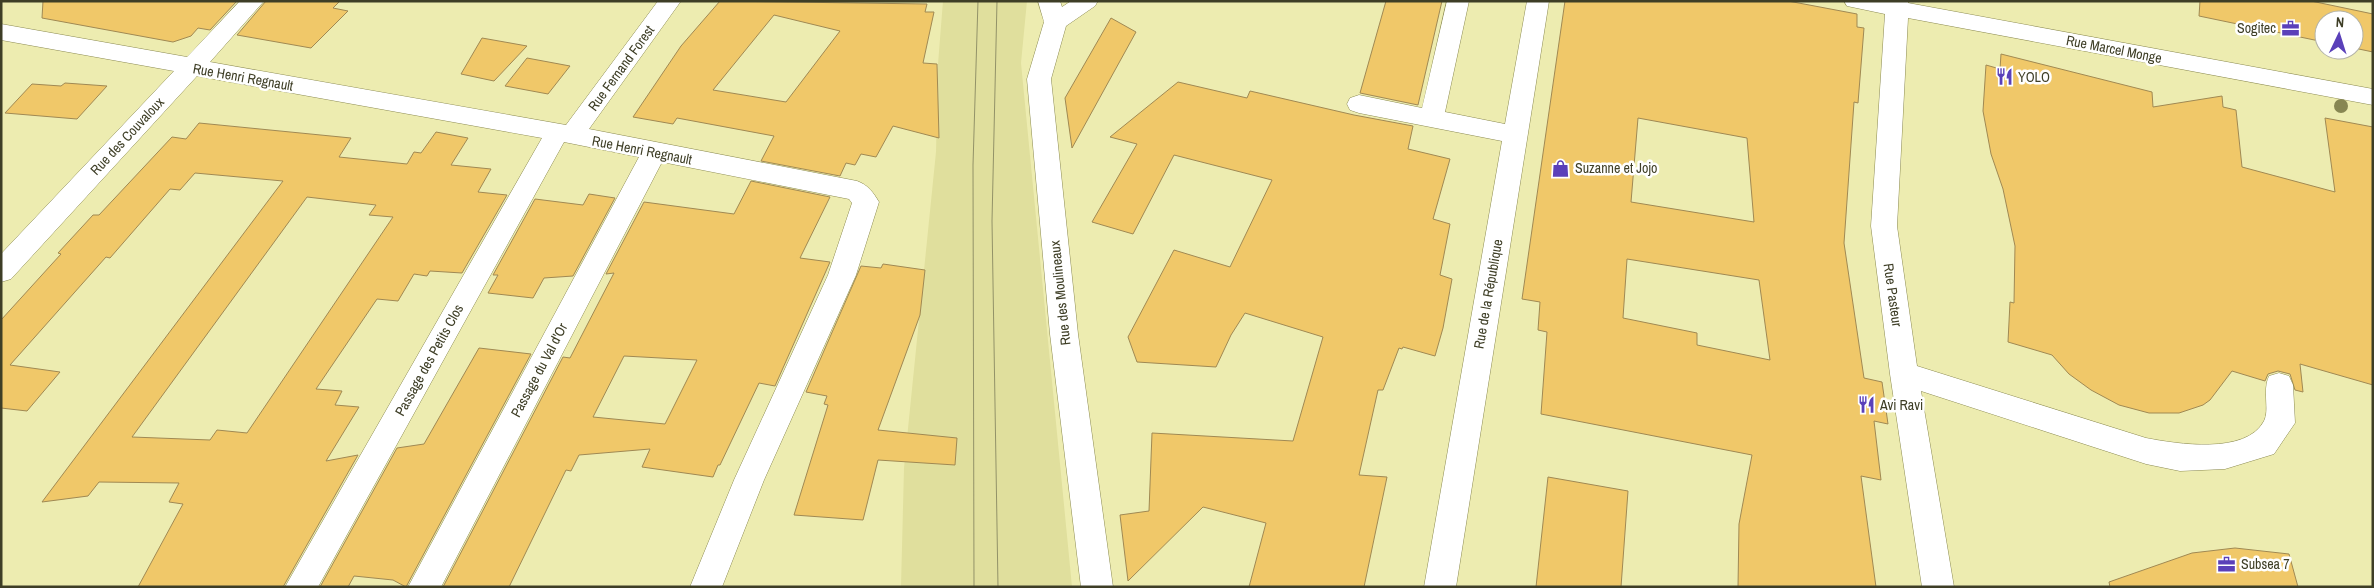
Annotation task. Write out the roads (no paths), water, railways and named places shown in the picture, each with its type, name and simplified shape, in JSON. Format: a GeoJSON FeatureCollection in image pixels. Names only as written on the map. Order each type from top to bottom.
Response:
{"type":"FeatureCollection","features":[{"type":"Feature","properties":{"kind":"street","name":"Rue des Couvaloux"},"geometry":{"type":"LineString","coordinates":[[1,272],[253,1]]}},
{"type":"Feature","properties":{"kind":"street","name":"Rue Fernand Forest"},"geometry":{"type":"LineString","coordinates":[[565,134],[670,1]]}},
{"type":"Feature","properties":{"kind":"street"},"geometry":{"type":"LineString","coordinates":[[1052,12],[1087,1]]}},
{"type":"Feature","properties":{"kind":"street"},"geometry":{"type":"LineString","coordinates":[[1432,118],[1458,1]]}},
{"type":"Feature","properties":{"kind":"street","name":"Rue de la République"},"geometry":{"type":"LineString","coordinates":[[1440,587],[1538,1]]}},
{"type":"Feature","properties":{"kind":"street","name":"Rue Marcel Monge"},"geometry":{"type":"LineString","coordinates":[[1855,1],[1897,5],[2373,97]]}},
{"type":"Feature","properties":{"kind":"street","name":"Rue Pasteur"},"geometry":{"type":"LineString","coordinates":[[1897,5],[1884,226],[1904,374],[1938,587]]}},
{"type":"Feature","properties":{"kind":"street","name":"Rue des Moulineaux"},"geometry":{"type":"LineString","coordinates":[[1052,12],[1039,79],[1064,334],[1097,587]]}},
{"type":"Feature","properties":{"kind":"street","name":"Rue Henri Regnault"},"geometry":{"type":"LineString","coordinates":[[1,32],[191,68],[565,134],[654,153],[857,191],[866,202],[842,275],[749,480],[706,587]]}},
{"type":"Feature","properties":{"kind":"street"},"geometry":{"type":"LineString","coordinates":[[1359,104],[1515,135]]}},
{"type":"Feature","properties":{"kind":"street","name":"Passage des Petits Clos"},"geometry":{"type":"LineString","coordinates":[[301,587],[565,134]]}},
{"type":"Feature","properties":{"kind":"street","name":"Passage du Val d'Or"},"geometry":{"type":"LineString","coordinates":[[424,587],[654,153]]}},
{"type":"Feature","properties":{"kind":"street"},"geometry":{"type":"LineString","coordinates":[[1904,374],[2146,451],[2180,458],[2225,456],[2263,445],[2280,423],[2279,385]]}},
{"type":"Feature","properties":{"kind":"tram line"},"geometry":{"type":"LineString","coordinates":[[974,587],[973,165],[978,1]]}},
{"type":"Feature","properties":{"kind":"tram line"},"geometry":{"type":"LineString","coordinates":[[997,1],[992,221],[998,587]]}},
{"type":"Feature","properties":{"kind":"place","name":"Sogitec"},"geometry":{"type":"Point","coordinates":[2290,28]}},
{"type":"Feature","properties":{"kind":"place","name":"YOLO"},"geometry":{"type":"Point","coordinates":[2004,77]}},
{"type":"Feature","properties":{"kind":"place","name":"Suzanne et Jojo"},"geometry":{"type":"Point","coordinates":[1561,168]}},
{"type":"Feature","properties":{"kind":"place","name":"Avi Ravi"},"geometry":{"type":"Point","coordinates":[1866,405]}},
{"type":"Feature","properties":{"kind":"place","name":"Subsea 7"},"geometry":{"type":"Point","coordinates":[2227,564]}}]}
